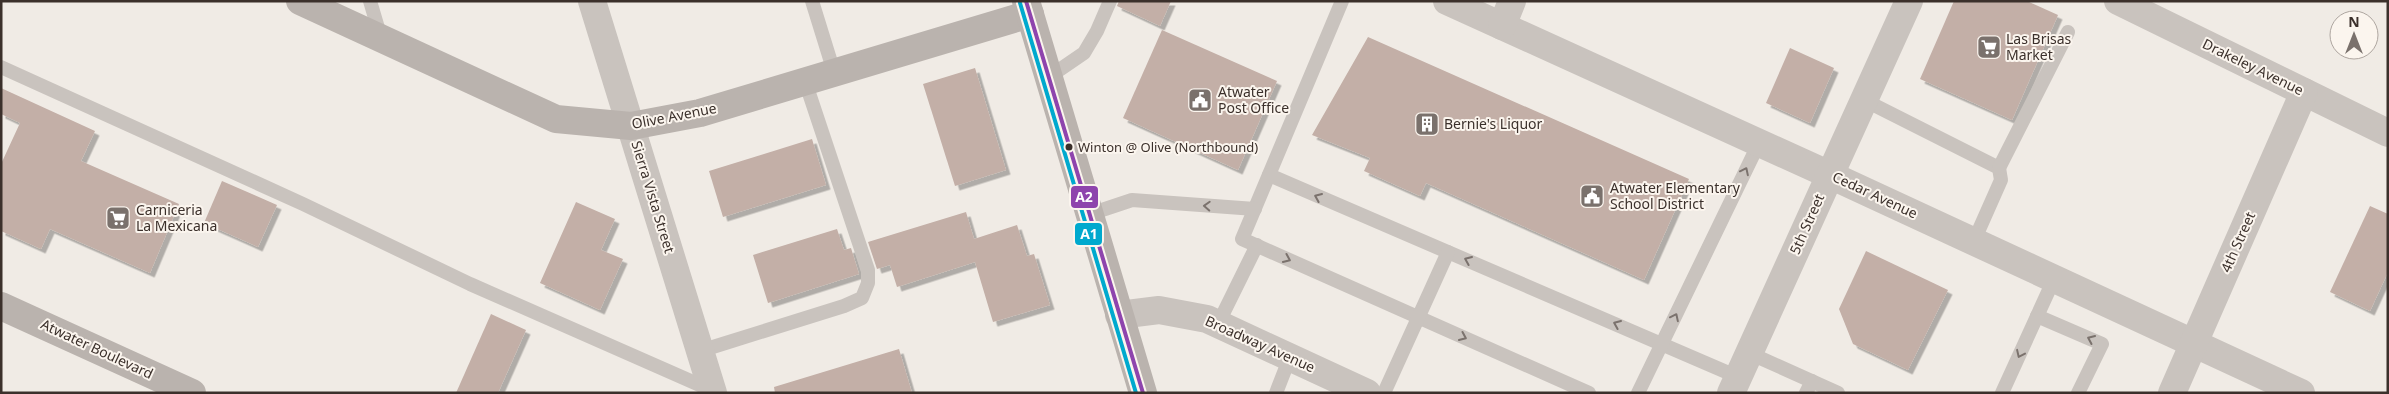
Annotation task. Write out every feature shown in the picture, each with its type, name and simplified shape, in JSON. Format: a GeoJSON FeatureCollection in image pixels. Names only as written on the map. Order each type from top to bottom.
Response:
{"type":"FeatureCollection","features":[{"type":"Feature","properties":{"kind":"main road","name":"Olive Avenue"},"geometry":{"type":"LineString","coordinates":[[300,1],[556,119],[631,126],[700,113],[834,72],[1028,8]]}},
{"type":"Feature","properties":{"kind":"main road"},"geometry":{"type":"LineString","coordinates":[[1028,8],[1144,393]]}},
{"type":"Feature","properties":{"kind":"main road","name":"Atwater Boulevard"},"geometry":{"type":"LineString","coordinates":[[1,306],[192,393]]}},
{"type":"Feature","properties":{"kind":"street","name":"Sierra Vista Street"},"geometry":{"type":"LineString","coordinates":[[592,1],[712,392]]}},
{"type":"Feature","properties":{"kind":"street","name":"Cedar Avenue"},"geometry":{"type":"LineString","coordinates":[[1448,1],[1974,241],[2301,393]]}},
{"type":"Feature","properties":{"kind":"street"},"geometry":{"type":"LineString","coordinates":[[1502,26],[1512,1]]}},
{"type":"Feature","properties":{"kind":"street","name":"5th Street"},"geometry":{"type":"LineString","coordinates":[[1739,374],[1910,1]]}},
{"type":"Feature","properties":{"kind":"street","name":"Drakeley Avenue"},"geometry":{"type":"LineString","coordinates":[[2118,1],[2388,133]]}},
{"type":"Feature","properties":{"kind":"street","name":"4th Street"},"geometry":{"type":"LineString","coordinates":[[2172,393],[2304,92]]}},
{"type":"Feature","properties":{"kind":"street","name":"Broadway Avenue"},"geometry":{"type":"LineString","coordinates":[[1120,315],[1158,310],[1207,318],[1367,393]]}},
{"type":"Feature","properties":{"kind":"lane"},"geometry":{"type":"LineString","coordinates":[[370,1],[381,38]]}},
{"type":"Feature","properties":{"kind":"lane"},"geometry":{"type":"LineString","coordinates":[[812,1],[834,72]]}},
{"type":"Feature","properties":{"kind":"lane"},"geometry":{"type":"LineString","coordinates":[[1049,77],[1084,53],[1097,31],[1110,1]]}},
{"type":"Feature","properties":{"kind":"lane"},"geometry":{"type":"LineString","coordinates":[[1342,1],[1242,239],[1589,393]]}},
{"type":"Feature","properties":{"kind":"lane"},"geometry":{"type":"LineString","coordinates":[[1974,241],[2001,180],[1999,168],[2068,32]]}},
{"type":"Feature","properties":{"kind":"lane"},"geometry":{"type":"LineString","coordinates":[[1,67],[303,204],[479,288],[712,392]]}},
{"type":"Feature","properties":{"kind":"lane"},"geometry":{"type":"LineString","coordinates":[[700,351],[844,306],[862,298],[868,283],[868,270],[805,81]]}},
{"type":"Feature","properties":{"kind":"lane"},"geometry":{"type":"LineString","coordinates":[[1864,100],[1999,168]]}},
{"type":"Feature","properties":{"kind":"lane"},"geometry":{"type":"LineString","coordinates":[[1638,393],[1759,143]]}},
{"type":"Feature","properties":{"kind":"lane"},"geometry":{"type":"LineString","coordinates":[[1269,176],[1662,344],[1739,374],[1838,393]]}},
{"type":"Feature","properties":{"kind":"lane"},"geometry":{"type":"LineString","coordinates":[[1090,214],[1132,200],[1255,209]]}},
{"type":"Feature","properties":{"kind":"lane"},"geometry":{"type":"LineString","coordinates":[[1218,324],[1257,245]]}},
{"type":"Feature","properties":{"kind":"lane"},"geometry":{"type":"LineString","coordinates":[[1384,393],[1448,252]]}},
{"type":"Feature","properties":{"kind":"lane"},"geometry":{"type":"LineString","coordinates":[[2002,393],[2054,279]]}},
{"type":"Feature","properties":{"kind":"lane"},"geometry":{"type":"LineString","coordinates":[[2038,316],[2102,344],[2078,393]]}},
{"type":"Feature","properties":{"kind":"lane"},"geometry":{"type":"LineString","coordinates":[[1276,393],[1290,357]]}},
{"type":"Feature","properties":{"kind":"building"},"geometry":{"type":"Polygon","coordinates":[[[1119,1],[1171,1],[1160,26],[1117,6],[1119,1]]]}},
{"type":"Feature","properties":{"kind":"building","name":"Las Brisas Market"},"geometry":{"type":"Polygon","coordinates":[[[1954,1],[2027,1],[2058,15],[2012,120],[1920,79],[1954,1]]]}},
{"type":"Feature","properties":{"kind":"building","name":"Atwater Post Office"},"geometry":{"type":"Polygon","coordinates":[[[1162,30],[1277,81],[1238,170],[1123,118],[1162,30]]]}},
{"type":"Feature","properties":{"kind":"building"},"geometry":{"type":"Polygon","coordinates":[[[1368,37],[1689,179],[1644,280],[1426,183],[1420,196],[1364,171],[1370,158],[1312,135],[1368,37]]]}},
{"type":"Feature","properties":{"kind":"building"},"geometry":{"type":"Polygon","coordinates":[[[1790,48],[1834,68],[1810,123],[1766,103],[1790,48]]]}},
{"type":"Feature","properties":{"kind":"building"},"geometry":{"type":"Polygon","coordinates":[[[975,68],[1006,170],[955,186],[923,84],[975,68]]]}},
{"type":"Feature","properties":{"kind":"building"},"geometry":{"type":"Polygon","coordinates":[[[1,88],[95,131],[81,161],[179,204],[150,273],[50,229],[41,249],[1,231],[1,164],[20,123],[1,114],[1,88]]]}},
{"type":"Feature","properties":{"kind":"building"},"geometry":{"type":"Polygon","coordinates":[[[812,139],[826,185],[723,217],[709,171],[812,139]]]}},
{"type":"Feature","properties":{"kind":"building"},"geometry":{"type":"Polygon","coordinates":[[[222,181],[277,205],[258,247],[204,223],[222,181]]]}},
{"type":"Feature","properties":{"kind":"building"},"geometry":{"type":"Polygon","coordinates":[[[576,202],[615,219],[601,250],[623,259],[600,310],[540,283],[576,202]]]}},
{"type":"Feature","properties":{"kind":"building"},"geometry":{"type":"Polygon","coordinates":[[[2370,206],[2388,214],[2388,272],[2370,311],[2330,292],[2370,206]]]}},
{"type":"Feature","properties":{"kind":"building"},"geometry":{"type":"Polygon","coordinates":[[[966,212],[974,239],[1017,225],[1027,256],[1034,254],[1050,305],[993,322],[975,262],[897,287],[890,265],[877,269],[868,242],[966,212]]]}},
{"type":"Feature","properties":{"kind":"building"},"geometry":{"type":"Polygon","coordinates":[[[837,229],[844,250],[851,248],[859,274],[768,303],[753,255],[837,229]]]}},
{"type":"Feature","properties":{"kind":"building"},"geometry":{"type":"Polygon","coordinates":[[[1866,251],[1948,290],[1908,370],[1853,344],[1839,309],[1866,251]]]}},
{"type":"Feature","properties":{"kind":"building"},"geometry":{"type":"Polygon","coordinates":[[[491,314],[526,330],[498,393],[456,393],[491,314]]]}},
{"type":"Feature","properties":{"kind":"building"},"geometry":{"type":"Polygon","coordinates":[[[899,349],[912,393],[775,393],[774,387],[899,349]]]}},
{"type":"Feature","properties":{"kind":"transit line","name":"A2"},"geometry":{"type":"LineString","coordinates":[[1026,1],[1143,393]]}},
{"type":"Feature","properties":{"kind":"transit line","name":"A1"},"geometry":{"type":"LineString","coordinates":[[1020,3],[1136,393]]}},
{"type":"Feature","properties":{"kind":"place","name":"Las Brisas Market"},"geometry":{"type":"Point","coordinates":[1989,47]}},
{"type":"Feature","properties":{"kind":"place","name":"Atwater Post Office"},"geometry":{"type":"Point","coordinates":[1200,100]}},
{"type":"Feature","properties":{"kind":"place","name":"Bernie's Liquor"},"geometry":{"type":"Point","coordinates":[1427,124]}},
{"type":"Feature","properties":{"kind":"place","name":"Winton @ Olive (Northbound)"},"geometry":{"type":"Point","coordinates":[1069,147]}},
{"type":"Feature","properties":{"kind":"place","name":"Atwater Elementary School District"},"geometry":{"type":"Point","coordinates":[1592,196]}},
{"type":"Feature","properties":{"kind":"place","name":"Carniceria La Mexicana"},"geometry":{"type":"Point","coordinates":[118,218]}}]}
